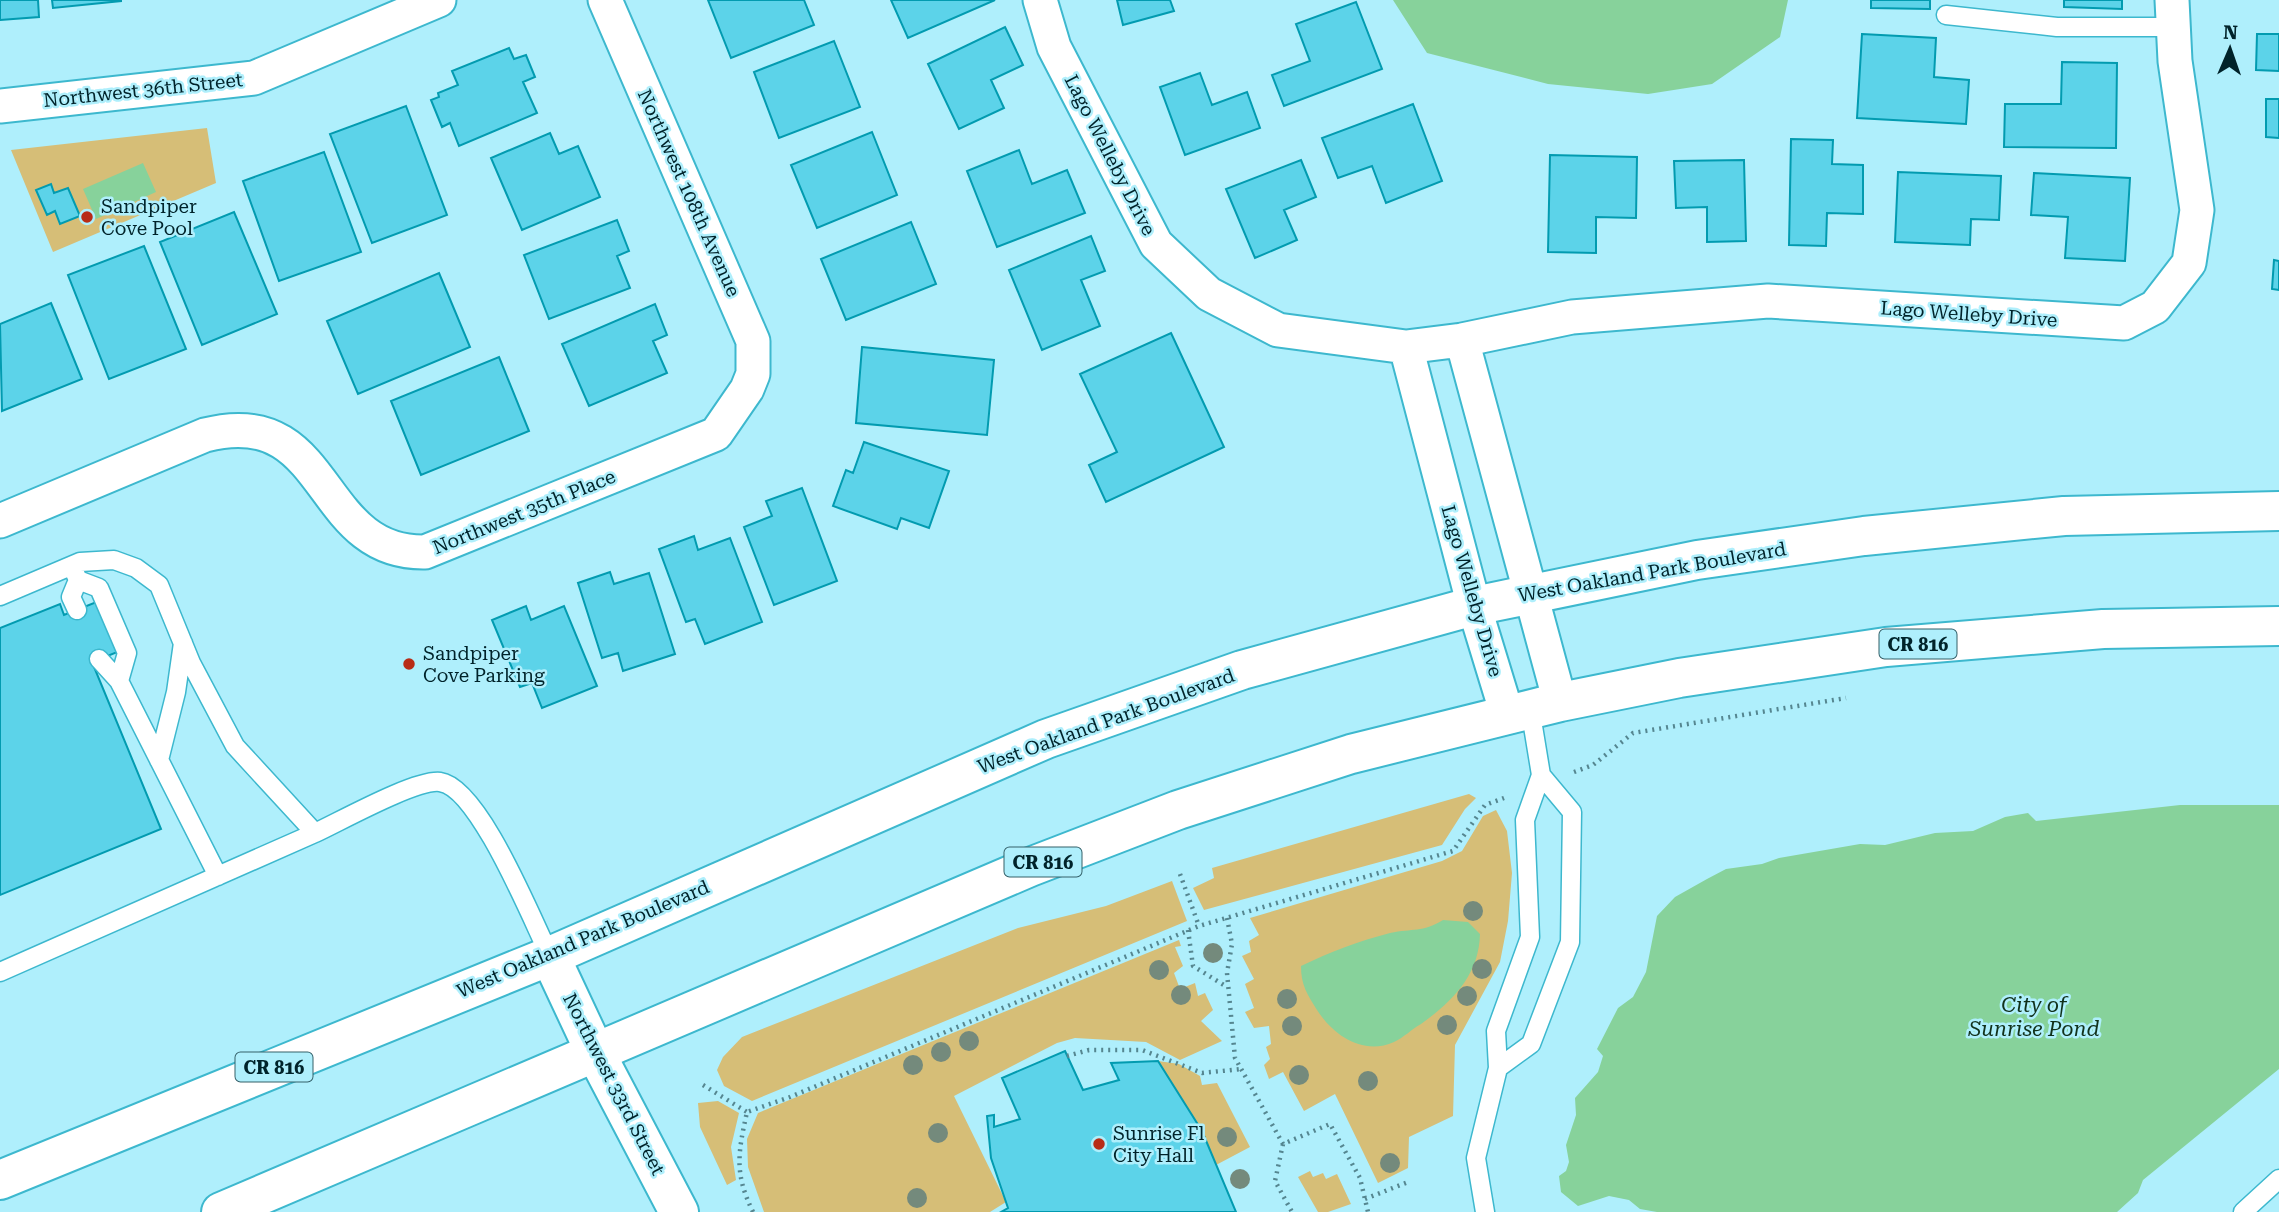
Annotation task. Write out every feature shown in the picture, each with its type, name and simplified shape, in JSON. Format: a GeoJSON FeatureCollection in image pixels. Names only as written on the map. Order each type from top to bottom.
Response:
{"type":"FeatureCollection","features":[{"type":"Feature","properties":{"kind":"main road","name":"West Oakland Park Boulevard"},"geometry":{"type":"LineString","coordinates":[[0,1180],[550,956],[1046,739],[1242,670],[1474,606],[1697,560],[1864,536],[2064,516],[2279,511]]}},
{"type":"Feature","properties":{"kind":"main road","name":"CR 816"},"geometry":{"type":"LineString","coordinates":[[220,1212],[908,917],[1178,810],[1351,754],[1532,708],[1679,678],[1886,647],[2103,629],[2279,626]]}},
{"type":"Feature","properties":{"kind":"main road","name":"Northwest 33rd Street"},"geometry":{"type":"LineString","coordinates":[[550,956],[596,1052],[679,1212]]}},
{"type":"Feature","properties":{"kind":"street","name":"Northwest 36th Street"},"geometry":{"type":"LineString","coordinates":[[0,106],[254,78],[439,0]]}},
{"type":"Feature","properties":{"kind":"street","name":"Northwest 108th Avenue"},"geometry":{"type":"LineString","coordinates":[[605,0],[753,341],[752,374],[747,389]]}},
{"type":"Feature","properties":{"kind":"street","name":"Lago Welleby Drive"},"geometry":{"type":"LineString","coordinates":[[1040,0],[1054,47],[1156,244],[1209,294],[1278,330],[1406,347],[1462,340],[1573,317],[1768,301],[2124,323],[2155,307],[2189,262],[2197,210],[2175,61],[2173,13]]}},
{"type":"Feature","properties":{"kind":"street"},"geometry":{"type":"LineString","coordinates":[[1462,340],[1529,594],[1532,708]]}},
{"type":"Feature","properties":{"kind":"street","name":"Lago Welleby Drive"},"geometry":{"type":"LineString","coordinates":[[1406,347],[1474,606],[1532,708]]}},
{"type":"Feature","properties":{"kind":"street","name":"Northwest 35th Place"},"geometry":{"type":"LineString","coordinates":[[0,521],[205,435],[234,431],[268,436],[294,449],[349,520],[372,540],[395,549],[425,552],[437,550],[716,434],[747,389]]}},
{"type":"Feature","properties":{"kind":"lane"},"geometry":{"type":"LineString","coordinates":[[1946,15],[2057,27],[2173,13]]}},
{"type":"Feature","properties":{"kind":"lane"},"geometry":{"type":"LineString","coordinates":[[0,596],[75,573],[97,560],[114,560],[136,568],[159,585],[183,642],[235,746],[315,832]]}},
{"type":"Feature","properties":{"kind":"lane"},"geometry":{"type":"LineString","coordinates":[[75,573],[71,597],[77,610]]}},
{"type":"Feature","properties":{"kind":"lane"},"geometry":{"type":"LineString","coordinates":[[75,573],[99,588],[127,653],[119,681]]}},
{"type":"Feature","properties":{"kind":"lane"},"geometry":{"type":"LineString","coordinates":[[159,760],[176,692],[183,642]]}},
{"type":"Feature","properties":{"kind":"lane"},"geometry":{"type":"LineString","coordinates":[[99,659],[119,681],[218,876]]}},
{"type":"Feature","properties":{"kind":"lane"},"geometry":{"type":"LineString","coordinates":[[1485,1212],[1476,1158],[1498,1068],[1496,1031],[1530,937],[1525,820],[1542,781],[1532,708]]}},
{"type":"Feature","properties":{"kind":"lane"},"geometry":{"type":"LineString","coordinates":[[1498,1068],[1531,1044],[1570,942],[1572,812],[1542,781]]}},
{"type":"Feature","properties":{"kind":"lane"},"geometry":{"type":"LineString","coordinates":[[0,972],[417,786],[438,782],[452,785],[487,828],[550,956]]}},
{"type":"Feature","properties":{"kind":"lane"},"geometry":{"type":"LineString","coordinates":[[2243,1212],[2279,1179]]}},
{"type":"Feature","properties":{"kind":"path"},"geometry":{"type":"LineString","coordinates":[[747,1111],[803,1091],[1188,930],[1453,851],[1485,805],[1542,781],[1592,765],[1633,733],[1846,698]]}},
{"type":"Feature","properties":{"kind":"path"},"geometry":{"type":"LineString","coordinates":[[1180,874],[1199,926]]}},
{"type":"Feature","properties":{"kind":"path"},"geometry":{"type":"LineString","coordinates":[[1227,918],[1232,944],[1227,973],[1235,1058],[1283,1144],[1275,1181],[1292,1212]]}},
{"type":"Feature","properties":{"kind":"path"},"geometry":{"type":"LineString","coordinates":[[1188,930],[1193,966],[1228,988]]}},
{"type":"Feature","properties":{"kind":"path"},"geometry":{"type":"LineString","coordinates":[[1068,1056],[1089,1050],[1142,1050],[1202,1073],[1241,1069]]}},
{"type":"Feature","properties":{"kind":"path"},"geometry":{"type":"LineString","coordinates":[[703,1085],[747,1111]]}},
{"type":"Feature","properties":{"kind":"path"},"geometry":{"type":"LineString","coordinates":[[747,1111],[740,1142],[740,1185],[753,1212]]}},
{"type":"Feature","properties":{"kind":"path"},"geometry":{"type":"LineString","coordinates":[[1283,1144],[1330,1124],[1360,1178],[1368,1212]]}},
{"type":"Feature","properties":{"kind":"path"},"geometry":{"type":"LineString","coordinates":[[1365,1199],[1408,1182]]}},
{"type":"Feature","properties":{"kind":"shaded area","name":"Sandpiper Cove Pool"},"geometry":{"type":"Polygon","coordinates":[[[207,128],[216,183],[53,252],[11,150],[207,128]]]}},
{"type":"Feature","properties":{"kind":"shaded area"},"geometry":{"type":"Polygon","coordinates":[[[1469,794],[1476,798],[1465,809],[1442,845],[1204,910],[1193,888],[1214,878],[1212,868],[1469,794]]]}},
{"type":"Feature","properties":{"kind":"shaded area"},"geometry":{"type":"Polygon","coordinates":[[[1496,810],[1507,831],[1512,873],[1508,921],[1500,962],[1455,1045],[1453,1116],[1409,1137],[1408,1168],[1378,1183],[1335,1094],[1304,1111],[1283,1072],[1269,1079],[1264,1065],[1270,1059],[1266,1047],[1271,1044],[1269,1026],[1254,1028],[1245,1012],[1254,1008],[1245,984],[1254,979],[1242,956],[1251,952],[1249,941],[1259,935],[1250,918],[1442,861],[1462,851],[1483,816],[1496,810]]]}},
{"type":"Feature","properties":{"kind":"shaded area"},"geometry":{"type":"Polygon","coordinates":[[[1172,881],[1187,921],[752,1101],[724,1086],[717,1070],[723,1057],[742,1037],[1018,928],[1106,906],[1172,881]]]}},
{"type":"Feature","properties":{"kind":"shaded area"},"geometry":{"type":"Polygon","coordinates":[[[1179,940],[1181,946],[1175,947],[1183,966],[1174,973],[1180,989],[1195,983],[1198,996],[1205,993],[1213,1010],[1201,1021],[1222,1041],[1180,1060],[1146,1042],[1075,1038],[1057,1043],[954,1096],[1006,1202],[990,1212],[764,1212],[748,1167],[747,1139],[758,1113],[1179,940]]]}},
{"type":"Feature","properties":{"kind":"shaded area"},"geometry":{"type":"Polygon","coordinates":[[[1158,1061],[1179,1064],[1200,1076],[1202,1085],[1217,1083],[1250,1147],[1216,1165],[1158,1061]]]}},
{"type":"Feature","properties":{"kind":"shaded area"},"geometry":{"type":"Polygon","coordinates":[[[718,1101],[739,1113],[731,1147],[736,1180],[727,1185],[700,1127],[698,1103],[718,1101]]]}},
{"type":"Feature","properties":{"kind":"shaded area"},"geometry":{"type":"Polygon","coordinates":[[[1310,1171],[1313,1177],[1323,1173],[1326,1179],[1337,1174],[1351,1204],[1328,1212],[1318,1212],[1298,1177],[1310,1171]]]}},
{"type":"Feature","properties":{"kind":"water"},"geometry":{"type":"Polygon","coordinates":[[[1393,0],[1788,0],[1780,37],[1712,84],[1648,94],[1548,84],[1427,53],[1393,0]]]}},
{"type":"Feature","properties":{"kind":"water"},"geometry":{"type":"Polygon","coordinates":[[[143,163],[156,192],[96,219],[83,189],[143,163]]]}},
{"type":"Feature","properties":{"kind":"water","name":"City of Sunrise Pond"},"geometry":{"type":"Polygon","coordinates":[[[2180,805],[2279,805],[2279,1069],[2143,1180],[2138,1193],[2117,1212],[1657,1212],[1640,1209],[1629,1200],[1609,1196],[1578,1206],[1561,1192],[1559,1176],[1566,1171],[1569,1162],[1566,1145],[1576,1115],[1575,1098],[1598,1072],[1603,1056],[1597,1049],[1618,1008],[1633,997],[1646,972],[1657,916],[1675,897],[1726,869],[1762,864],[1779,858],[1860,844],[1885,845],[1935,833],[1973,831],[2005,817],[2028,813],[2036,821],[2180,805]]]}},
{"type":"Feature","properties":{"kind":"water"},"geometry":{"type":"Polygon","coordinates":[[[1443,920],[1468,922],[1480,934],[1475,962],[1469,974],[1444,1006],[1401,1038],[1382,1046],[1360,1045],[1331,1028],[1305,989],[1301,966],[1367,940],[1390,933],[1423,929],[1443,920]]]}},
{"type":"Feature","properties":{"kind":"building"},"geometry":{"type":"Polygon","coordinates":[[[0,0],[38,0],[39,17],[0,20],[0,0]]]}},
{"type":"Feature","properties":{"kind":"building"},"geometry":{"type":"Polygon","coordinates":[[[52,0],[121,0],[121,1],[53,8],[52,0]]]}},
{"type":"Feature","properties":{"kind":"building"},"geometry":{"type":"Polygon","coordinates":[[[708,0],[804,0],[814,25],[731,58],[708,0]]]}},
{"type":"Feature","properties":{"kind":"building"},"geometry":{"type":"Polygon","coordinates":[[[891,0],[995,0],[908,38],[891,0]]]}},
{"type":"Feature","properties":{"kind":"building"},"geometry":{"type":"Polygon","coordinates":[[[1117,0],[1170,0],[1174,11],[1123,25],[1117,0]]]}},
{"type":"Feature","properties":{"kind":"building"},"geometry":{"type":"Polygon","coordinates":[[[1871,0],[1930,0],[1930,9],[1871,8],[1871,0]]]}},
{"type":"Feature","properties":{"kind":"building"},"geometry":{"type":"Polygon","coordinates":[[[2064,0],[2122,0],[2122,9],[2064,7],[2064,0]]]}},
{"type":"Feature","properties":{"kind":"building"},"geometry":{"type":"Polygon","coordinates":[[[1356,2],[1382,69],[1284,106],[1272,75],[1310,61],[1296,24],[1356,2]]]}},
{"type":"Feature","properties":{"kind":"building"},"geometry":{"type":"Polygon","coordinates":[[[1005,27],[1023,65],[991,80],[1004,108],[959,129],[928,64],[1005,27]]]}},
{"type":"Feature","properties":{"kind":"building"},"geometry":{"type":"Polygon","coordinates":[[[1862,34],[1936,38],[1934,77],[1969,80],[1966,124],[1857,118],[1862,34]]]}},
{"type":"Feature","properties":{"kind":"building"},"geometry":{"type":"Polygon","coordinates":[[[2257,34],[2279,34],[2279,71],[2256,70],[2257,34]]]}},
{"type":"Feature","properties":{"kind":"building"},"geometry":{"type":"Polygon","coordinates":[[[834,41],[860,107],[779,138],[754,72],[834,41]]]}},
{"type":"Feature","properties":{"kind":"building"},"geometry":{"type":"Polygon","coordinates":[[[509,48],[514,59],[526,55],[535,77],[523,82],[537,113],[459,146],[450,123],[442,127],[431,100],[439,97],[438,93],[458,85],[452,71],[509,48]]]}},
{"type":"Feature","properties":{"kind":"building"},"geometry":{"type":"Polygon","coordinates":[[[2062,62],[2117,63],[2116,148],[2004,147],[2005,104],[2061,104],[2062,62]]]}},
{"type":"Feature","properties":{"kind":"building"},"geometry":{"type":"Polygon","coordinates":[[[1200,73],[1212,105],[1247,92],[1260,128],[1185,155],[1160,87],[1200,73]]]}},
{"type":"Feature","properties":{"kind":"building"},"geometry":{"type":"Polygon","coordinates":[[[2266,99],[2279,99],[2279,138],[2266,137],[2266,99]]]}},
{"type":"Feature","properties":{"kind":"building"},"geometry":{"type":"Polygon","coordinates":[[[1413,104],[1442,181],[1386,203],[1372,166],[1338,178],[1322,138],[1413,104]]]}},
{"type":"Feature","properties":{"kind":"building"},"geometry":{"type":"Polygon","coordinates":[[[406,106],[447,215],[372,243],[330,134],[406,106]]]}},
{"type":"Feature","properties":{"kind":"building"},"geometry":{"type":"Polygon","coordinates":[[[872,132],[897,195],[817,228],[791,165],[872,132]]]}},
{"type":"Feature","properties":{"kind":"building"},"geometry":{"type":"Polygon","coordinates":[[[550,133],[559,154],[578,146],[600,197],[522,230],[491,158],[550,133]]]}},
{"type":"Feature","properties":{"kind":"building"},"geometry":{"type":"Polygon","coordinates":[[[1791,139],[1833,140],[1832,164],[1863,165],[1863,214],[1827,213],[1826,246],[1789,245],[1791,139]]]}},
{"type":"Feature","properties":{"kind":"building"},"geometry":{"type":"Polygon","coordinates":[[[1019,150],[1032,184],[1067,170],[1085,213],[997,247],[967,171],[1019,150]]]}},
{"type":"Feature","properties":{"kind":"building"},"geometry":{"type":"Polygon","coordinates":[[[324,152],[361,252],[279,281],[243,181],[324,152]]]}},
{"type":"Feature","properties":{"kind":"building"},"geometry":{"type":"Polygon","coordinates":[[[1550,155],[1637,157],[1636,218],[1596,217],[1596,253],[1548,252],[1550,155]]]}},
{"type":"Feature","properties":{"kind":"building"},"geometry":{"type":"Polygon","coordinates":[[[1301,160],[1316,197],[1284,210],[1297,240],[1255,258],[1226,189],[1301,160]]]}},
{"type":"Feature","properties":{"kind":"building"},"geometry":{"type":"Polygon","coordinates":[[[1744,160],[1746,241],[1707,242],[1707,207],[1676,208],[1674,161],[1744,160]]]}},
{"type":"Feature","properties":{"kind":"building"},"geometry":{"type":"Polygon","coordinates":[[[1898,172],[2001,176],[1999,220],[1971,219],[1970,245],[1895,242],[1898,172]]]}},
{"type":"Feature","properties":{"kind":"building"},"geometry":{"type":"Polygon","coordinates":[[[2034,173],[2130,178],[2125,261],[2065,258],[2068,217],[2031,215],[2034,173]]]}},
{"type":"Feature","properties":{"kind":"building"},"geometry":{"type":"Polygon","coordinates":[[[51,184],[54,193],[68,188],[80,216],[60,224],[55,211],[47,215],[36,190],[51,184]]]}},
{"type":"Feature","properties":{"kind":"building"},"geometry":{"type":"Polygon","coordinates":[[[234,212],[277,314],[202,345],[160,242],[234,212]]]}},
{"type":"Feature","properties":{"kind":"building"},"geometry":{"type":"Polygon","coordinates":[[[617,220],[629,251],[617,256],[630,288],[549,319],[524,255],[617,220]]]}},
{"type":"Feature","properties":{"kind":"building"},"geometry":{"type":"Polygon","coordinates":[[[911,222],[936,284],[846,320],[821,259],[911,222]]]}},
{"type":"Feature","properties":{"kind":"building"},"geometry":{"type":"Polygon","coordinates":[[[1091,236],[1105,271],[1081,280],[1100,326],[1042,350],[1009,270],[1091,236]]]}},
{"type":"Feature","properties":{"kind":"building"},"geometry":{"type":"Polygon","coordinates":[[[144,246],[186,349],[109,379],[68,275],[144,246]]]}},
{"type":"Feature","properties":{"kind":"building"},"geometry":{"type":"Polygon","coordinates":[[[2274,260],[2279,261],[2279,290],[2272,289],[2274,260]]]}},
{"type":"Feature","properties":{"kind":"building"},"geometry":{"type":"Polygon","coordinates":[[[439,273],[470,347],[358,394],[327,321],[439,273]]]}},
{"type":"Feature","properties":{"kind":"building"},"geometry":{"type":"Polygon","coordinates":[[[51,303],[82,379],[2,411],[0,324],[51,303]]]}},
{"type":"Feature","properties":{"kind":"building"},"geometry":{"type":"Polygon","coordinates":[[[655,304],[667,335],[653,341],[667,373],[589,406],[562,344],[655,304]]]}},
{"type":"Feature","properties":{"kind":"building"},"geometry":{"type":"Polygon","coordinates":[[[1171,333],[1224,447],[1106,502],[1089,465],[1117,452],[1080,374],[1171,333]]]}},
{"type":"Feature","properties":{"kind":"building"},"geometry":{"type":"Polygon","coordinates":[[[862,347],[994,360],[987,435],[856,423],[862,347]]]}},
{"type":"Feature","properties":{"kind":"building"},"geometry":{"type":"Polygon","coordinates":[[[499,357],[529,431],[421,475],[391,401],[499,357]]]}},
{"type":"Feature","properties":{"kind":"building"},"geometry":{"type":"Polygon","coordinates":[[[864,442],[949,471],[929,528],[901,518],[897,529],[833,506],[846,470],[853,473],[864,442]]]}},
{"type":"Feature","properties":{"kind":"building"},"geometry":{"type":"Polygon","coordinates":[[[802,488],[837,581],[774,605],[744,527],[772,516],[766,501],[802,488]]]}},
{"type":"Feature","properties":{"kind":"building"},"geometry":{"type":"Polygon","coordinates":[[[694,536],[698,550],[730,538],[762,622],[705,644],[695,619],[686,622],[659,549],[694,536]]]}},
{"type":"Feature","properties":{"kind":"building"},"geometry":{"type":"Polygon","coordinates":[[[610,572],[614,584],[649,573],[675,654],[623,671],[618,653],[602,658],[578,583],[610,572]]]}},
{"type":"Feature","properties":{"kind":"building"},"geometry":{"type":"Polygon","coordinates":[[[99,601],[120,651],[92,662],[161,829],[0,895],[0,628],[60,604],[64,615],[99,601]]]}},
{"type":"Feature","properties":{"kind":"building"},"geometry":{"type":"Polygon","coordinates":[[[526,606],[531,620],[564,606],[597,686],[542,708],[532,683],[520,687],[492,620],[526,606]]]}},
{"type":"Feature","properties":{"kind":"building","name":"Sunrise Fl City Hall"},"geometry":{"type":"Polygon","coordinates":[[[1065,1051],[1083,1090],[1119,1080],[1111,1063],[1158,1061],[1202,1131],[1236,1212],[1001,1212],[1008,1208],[991,1158],[987,1116],[994,1115],[994,1127],[1020,1119],[1002,1078],[1065,1051]]]}},
{"type":"Feature","properties":{"kind":"place","name":"Sandpiper Cove Pool"},"geometry":{"type":"Point","coordinates":[87,217]}},
{"type":"Feature","properties":{"kind":"place","name":"Sandpiper Cove Parking"},"geometry":{"type":"Point","coordinates":[409,664]}},
{"type":"Feature","properties":{"kind":"place","name":"Sunrise Fl City Hall"},"geometry":{"type":"Point","coordinates":[1099,1144]}}]}
